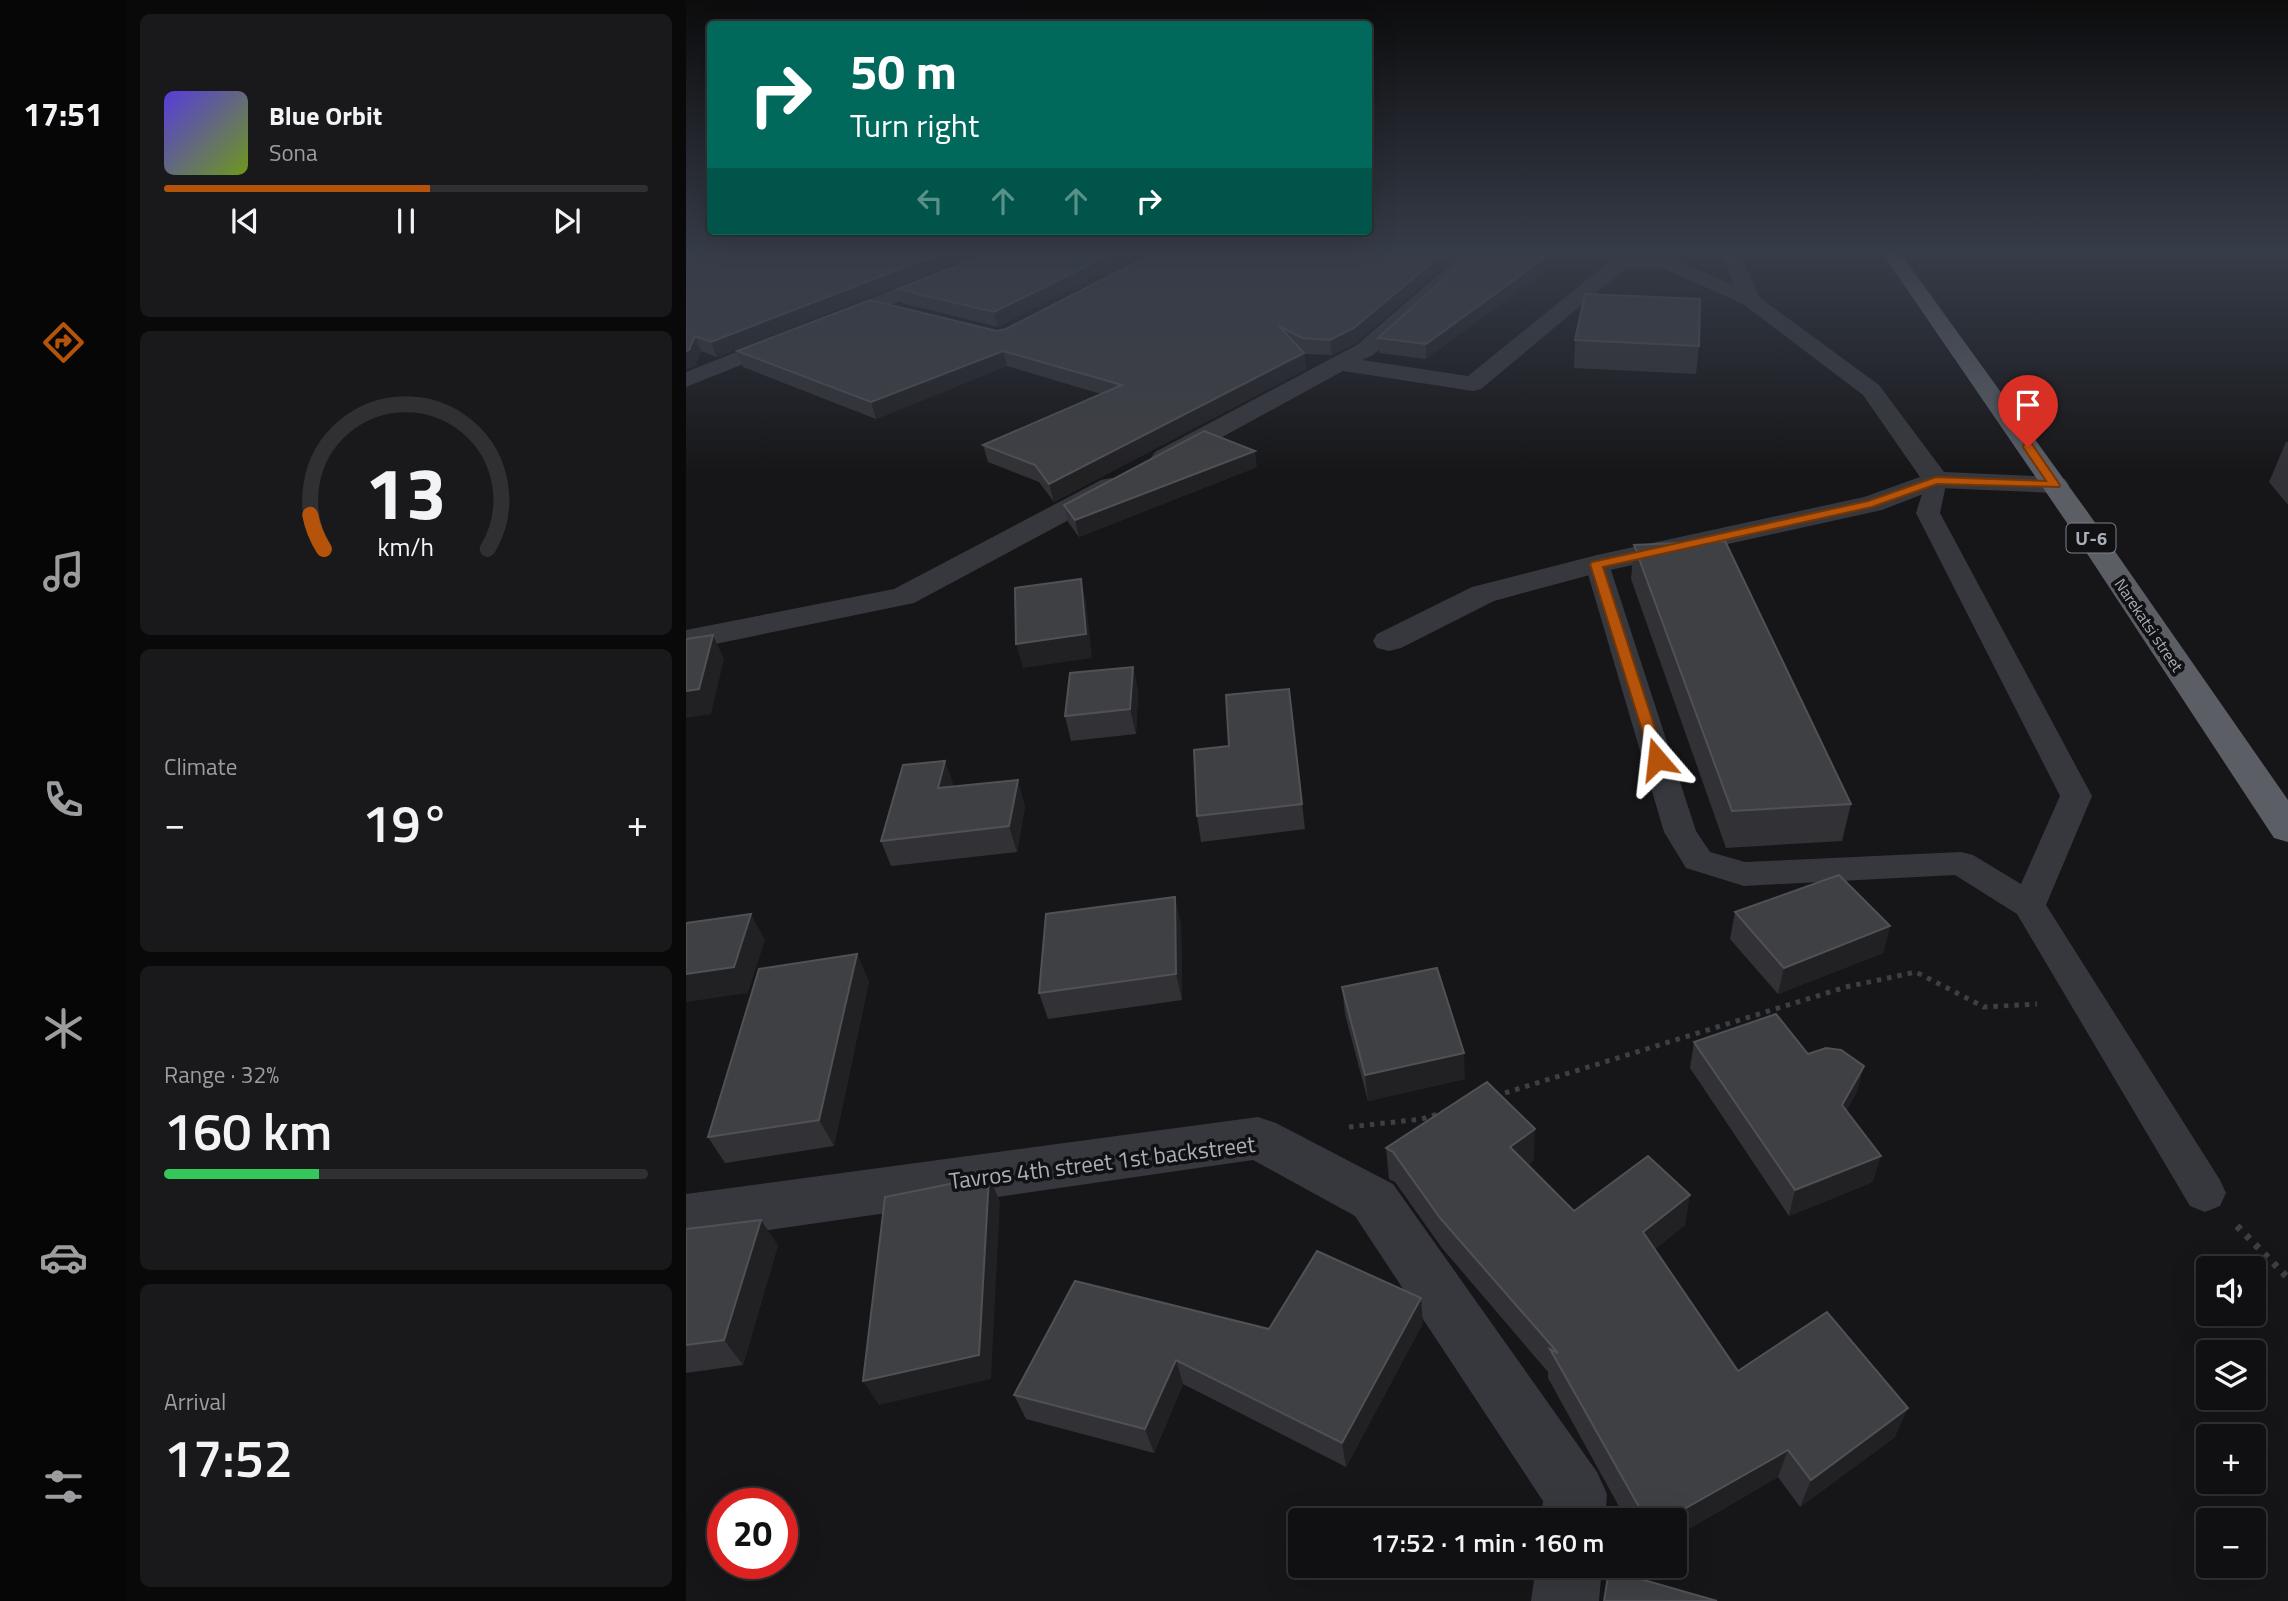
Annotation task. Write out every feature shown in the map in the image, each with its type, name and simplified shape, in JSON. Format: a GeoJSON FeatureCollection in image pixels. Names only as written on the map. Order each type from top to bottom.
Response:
{"type":"FeatureCollection","features":[{"type":"Feature","properties":{"kind":"highway","name":"Narekatsi street"},"geometry":{"type":"LineString","coordinates":[[1942,325],[2055,485],[2288,829]]}},
{"type":"Feature","properties":{"kind":"street"},"geometry":{"type":"LineString","coordinates":[[686,380],[826,325]]}},
{"type":"Feature","properties":{"kind":"street"},"geometry":{"type":"LineString","coordinates":[[686,640],[903,596],[1340,365],[1365,350],[1394,325]]}},
{"type":"Feature","properties":{"kind":"street"},"geometry":{"type":"LineString","coordinates":[[1340,365],[1473,384],[1545,325]]}},
{"type":"Feature","properties":{"kind":"street"},"geometry":{"type":"LineString","coordinates":[[1783,325],[1871,390],[1936,480]]}},
{"type":"Feature","properties":{"kind":"street"},"geometry":{"type":"LineString","coordinates":[[1389,641],[1483,594],[1597,564],[1872,504],[1936,480],[2055,485]]}},
{"type":"Feature","properties":{"kind":"street","name":"Tavros 4th street 1st backstreet"},"geometry":{"type":"LineString","coordinates":[[686,1218],[1258,1138],[1374,1200],[1575,1494],[1574,1508]]}},
{"type":"Feature","properties":{"kind":"street"},"geometry":{"type":"LineString","coordinates":[[1565,1601],[1568,1578]]}},
{"type":"Feature","properties":{"kind":"lane"},"geometry":{"type":"LineString","coordinates":[[1936,480],[1928,513],[2076,796],[2029,905]]}},
{"type":"Feature","properties":{"kind":"lane"},"geometry":{"type":"LineString","coordinates":[[1597,564],[1680,832],[1698,860],[1744,874],[1962,863],[2029,905],[2206,1193]]}},
{"type":"Feature","properties":{"kind":"path"},"geometry":{"type":"LineString","coordinates":[[1488,1098],[1846,987],[1916,972],[1983,1007],[2087,1000]]}},
{"type":"Feature","properties":{"kind":"path"},"geometry":{"type":"LineString","coordinates":[[1258,1138],[1422,1119],[1448,1111]]}},
{"type":"Feature","properties":{"kind":"path"},"geometry":{"type":"LineString","coordinates":[[2206,1193],[2288,1278]]}},
{"type":"Feature","properties":{"kind":"building"},"geometry":{"type":"Polygon","coordinates":[[[686,325],[756,325],[711,342],[695,336],[686,351],[686,325]]]}},
{"type":"Feature","properties":{"kind":"building"},"geometry":{"type":"Polygon","coordinates":[[[806,325],[971,325],[997,331],[1014,325],[1358,325],[1330,340],[1302,338],[1279,326],[1304,353],[1049,484],[1035,465],[983,445],[1122,385],[1003,351],[871,402],[737,351],[806,325]]]}},
{"type":"Feature","properties":{"kind":"building"},"geometry":{"type":"Polygon","coordinates":[[[1393,325],[1453,325],[1426,344],[1378,338],[1393,325]]]}},
{"type":"Feature","properties":{"kind":"building"},"geometry":{"type":"Polygon","coordinates":[[[1578,325],[1699,325],[1699,346],[1575,340],[1578,325]]]}},
{"type":"Feature","properties":{"kind":"building"},"geometry":{"type":"Polygon","coordinates":[[[1204,431],[1255,451],[1075,520],[1064,505],[1204,431]]]}},
{"type":"Feature","properties":{"kind":"building"},"geometry":{"type":"Polygon","coordinates":[[[1725,541],[1851,804],[1732,811],[1634,545],[1725,541]]]}},
{"type":"Feature","properties":{"kind":"building"},"geometry":{"type":"Polygon","coordinates":[[[1081,579],[1086,634],[1016,644],[1015,588],[1081,579]]]}},
{"type":"Feature","properties":{"kind":"building"},"geometry":{"type":"Polygon","coordinates":[[[713,635],[699,689],[686,691],[686,639],[713,635]]]}},
{"type":"Feature","properties":{"kind":"building"},"geometry":{"type":"Polygon","coordinates":[[[1133,667],[1130,709],[1065,716],[1070,673],[1133,667]]]}},
{"type":"Feature","properties":{"kind":"building"},"geometry":{"type":"Polygon","coordinates":[[[1289,689],[1302,804],[1197,816],[1194,750],[1229,746],[1226,695],[1289,689]]]}},
{"type":"Feature","properties":{"kind":"building"},"geometry":{"type":"Polygon","coordinates":[[[945,761],[938,788],[1018,780],[1009,826],[881,841],[903,765],[945,761]]]}},
{"type":"Feature","properties":{"kind":"building"},"geometry":{"type":"Polygon","coordinates":[[[1839,875],[1890,926],[1784,968],[1735,912],[1839,875]]]}},
{"type":"Feature","properties":{"kind":"building"},"geometry":{"type":"Polygon","coordinates":[[[1175,897],[1176,974],[1039,993],[1046,914],[1175,897]]]}},
{"type":"Feature","properties":{"kind":"building"},"geometry":{"type":"Polygon","coordinates":[[[751,914],[734,967],[686,974],[686,923],[751,914]]]}},
{"type":"Feature","properties":{"kind":"building"},"geometry":{"type":"Polygon","coordinates":[[[857,954],[819,1120],[708,1137],[759,969],[857,954]]]}},
{"type":"Feature","properties":{"kind":"building"},"geometry":{"type":"Polygon","coordinates":[[[1437,968],[1464,1053],[1365,1075],[1342,987],[1437,968]]]}},
{"type":"Feature","properties":{"kind":"building"},"geometry":{"type":"Polygon","coordinates":[[[1776,1014],[1808,1054],[1826,1048],[1841,1050],[1864,1066],[1842,1105],[1881,1156],[1795,1190],[1694,1042],[1776,1014]]]}},
{"type":"Feature","properties":{"kind":"building"},"geometry":{"type":"Polygon","coordinates":[[[1487,1082],[1535,1129],[1510,1147],[1574,1211],[1648,1156],[1690,1195],[1643,1232],[1738,1371],[1827,1312],[1908,1408],[1811,1480],[1788,1450],[1686,1508],[1640,1508],[1550,1349],[1558,1353],[1440,1218],[1393,1152],[1386,1148],[1487,1082]]]}},
{"type":"Feature","properties":{"kind":"building"},"geometry":{"type":"Polygon","coordinates":[[[989,1176],[979,1355],[863,1381],[885,1197],[989,1176]]]}},
{"type":"Feature","properties":{"kind":"building"},"geometry":{"type":"Polygon","coordinates":[[[761,1220],[724,1340],[686,1345],[686,1229],[761,1220]]]}},
{"type":"Feature","properties":{"kind":"building"},"geometry":{"type":"Polygon","coordinates":[[[1317,1251],[1421,1298],[1342,1443],[1176,1360],[1145,1429],[1014,1395],[1075,1281],[1269,1329],[1317,1251]]]}},
{"type":"Feature","properties":{"kind":"building"},"geometry":{"type":"Polygon","coordinates":[[[1608,1578],[1637,1578],[1717,1601],[1604,1601],[1608,1578]]]}},
{"type":"Feature","properties":{"kind":"route"},"geometry":{"type":"LineString","coordinates":[[1657,759],[1597,564],[1872,504],[1936,480],[2055,485],[2028,447]]}}]}
